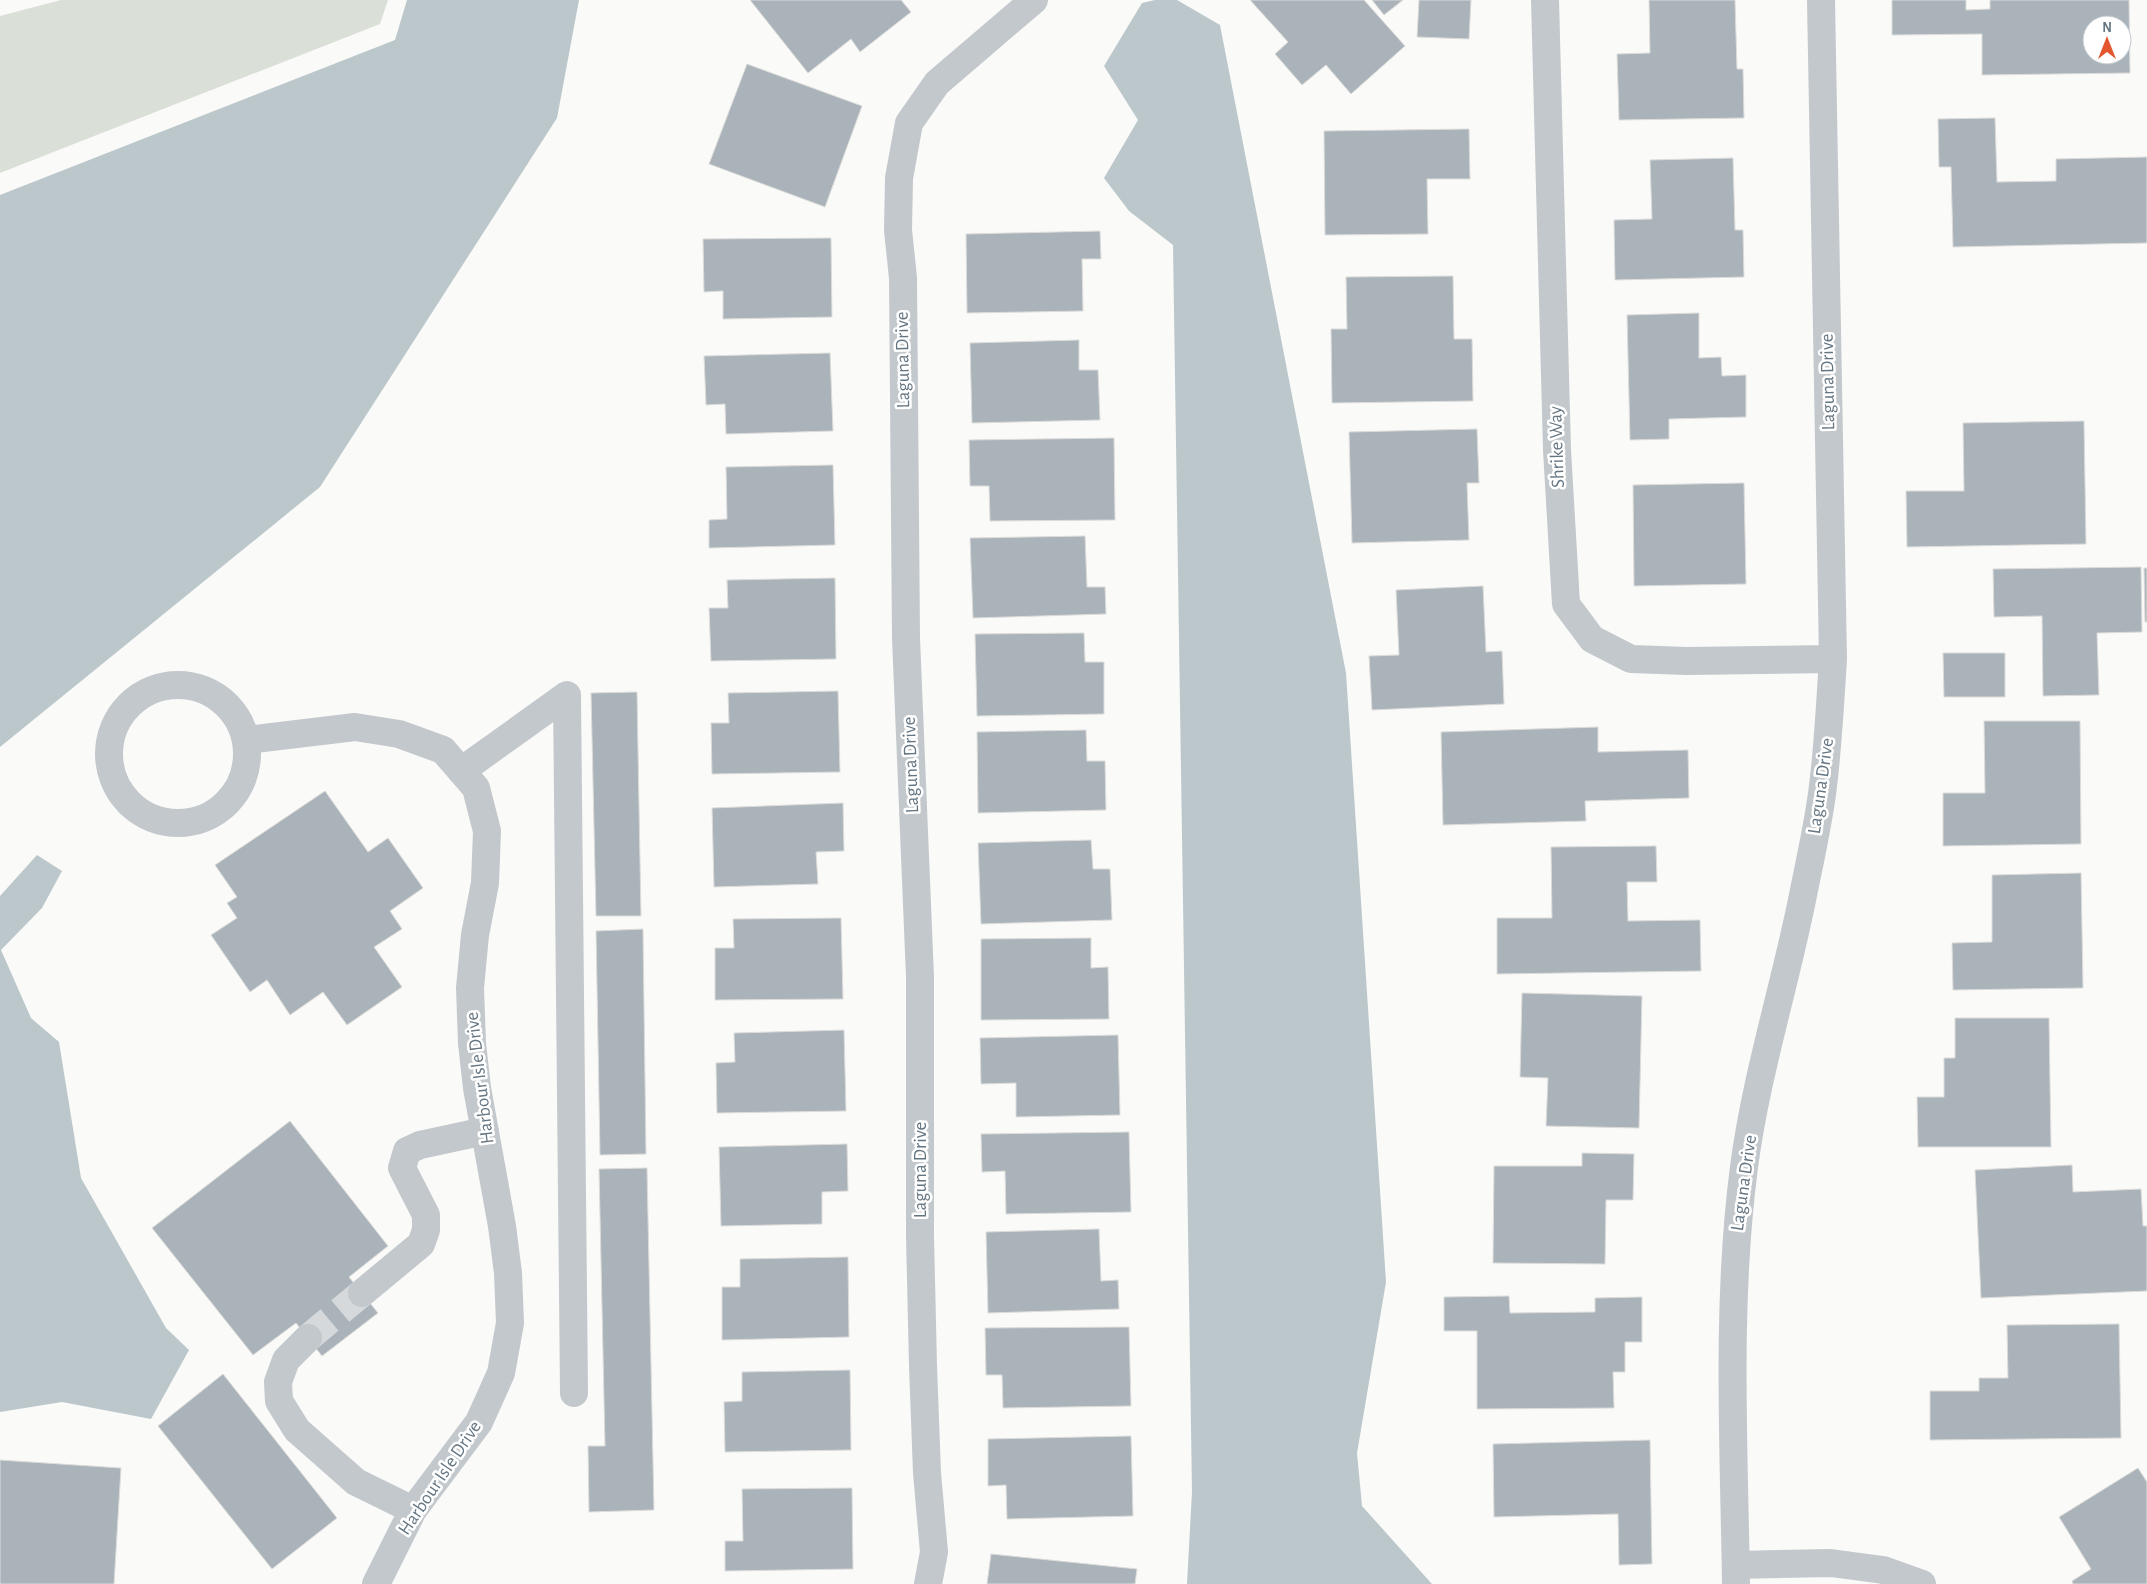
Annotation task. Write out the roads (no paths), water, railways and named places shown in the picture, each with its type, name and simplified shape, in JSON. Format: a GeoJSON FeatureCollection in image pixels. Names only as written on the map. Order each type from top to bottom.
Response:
{"type":"FeatureCollection","features":[{"type":"Feature","properties":{"kind":"street","name":"Laguna Drive"},"geometry":{"type":"LineString","coordinates":[[928,1584],[934,1552],[927,1473],[921,1306],[920,977],[906,638],[902,278],[898,230],[900,178],[909,123],[937,83],[1034,0]]}},
{"type":"Feature","properties":{"kind":"street","name":"Shrike Way"},"geometry":{"type":"LineString","coordinates":[[1545,0],[1557,450],[1566,604],[1592,639],[1631,659],[1687,661],[1833,659]]}},
{"type":"Feature","properties":{"kind":"street","name":"Laguna Drive"},"geometry":{"type":"LineString","coordinates":[[1736,1574],[1732,1366],[1737,1236],[1744,1164],[1761,1074],[1801,903],[1822,797],[1833,659],[1821,0]]}},
{"type":"Feature","properties":{"kind":"street"},"geometry":{"type":"LineString","coordinates":[[187,686],[216,696],[234,712],[246,740],[247,764],[240,787],[221,809],[199,820],[167,822],[144,815],[125,799],[113,778],[110,764],[112,733],[123,712],[141,696],[163,687],[187,686]]}},
{"type":"Feature","properties":{"kind":"street"},"geometry":{"type":"LineString","coordinates":[[461,771],[568,695],[574,1394]]}},
{"type":"Feature","properties":{"kind":"street","name":"Harbour Isle Drive"},"geometry":{"type":"LineString","coordinates":[[246,740],[355,727],[399,734],[443,750],[476,788],[487,831],[485,883],[475,935],[470,988],[473,1052],[508,1273],[510,1323],[502,1365],[479,1422],[413,1510],[376,1584]]}},
{"type":"Feature","properties":{"kind":"street"},"geometry":{"type":"LineString","coordinates":[[362,1293],[421,1244],[426,1230],[426,1215],[402,1168],[407,1152],[420,1145],[485,1131]]}},
{"type":"Feature","properties":{"kind":"street"},"geometry":{"type":"LineString","coordinates":[[308,1338],[286,1360],[278,1382],[279,1401],[297,1430],[356,1482],[413,1510]]}},
{"type":"Feature","properties":{"kind":"street"},"geometry":{"type":"LineString","coordinates":[[1736,1574],[1831,1563],[1883,1570],[1922,1584]]}},
{"type":"Feature","properties":{"kind":"tunnel"},"geometry":{"type":"LineString","coordinates":[[308,1338],[362,1293]]}}]}
